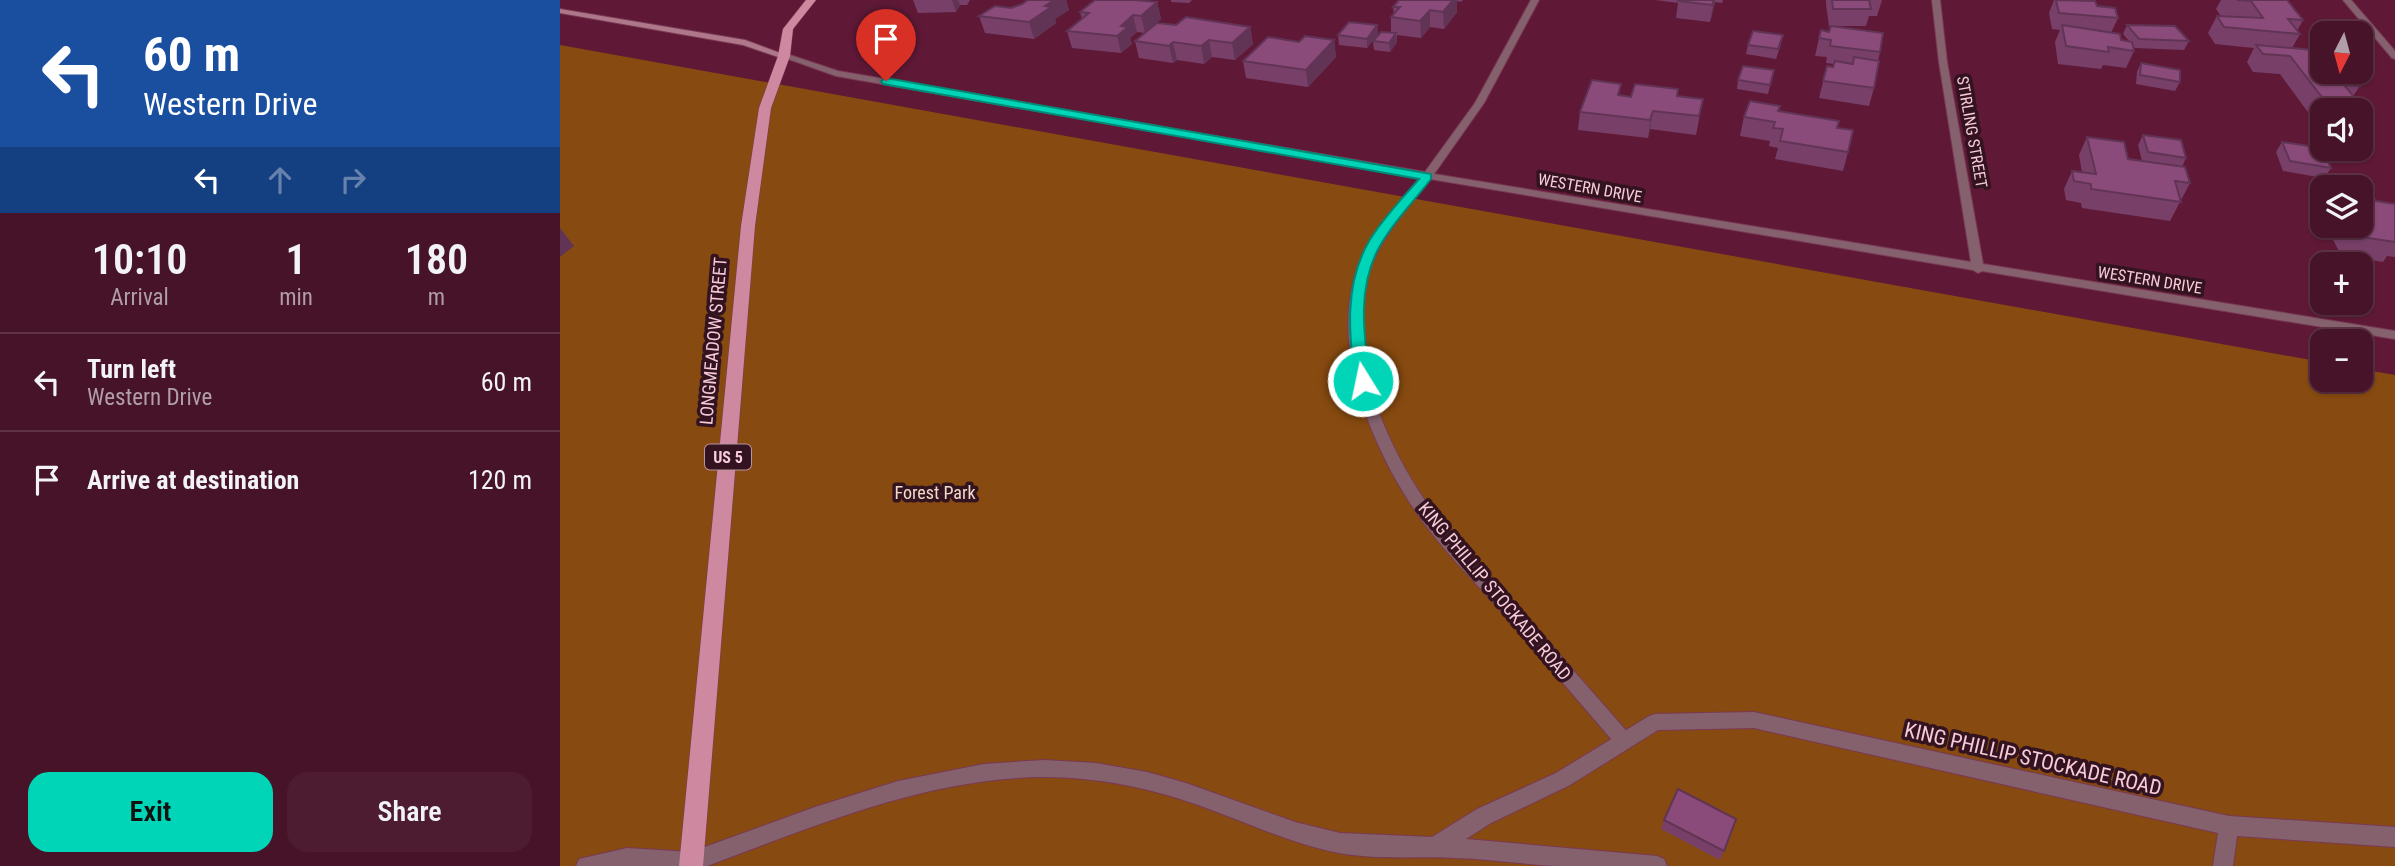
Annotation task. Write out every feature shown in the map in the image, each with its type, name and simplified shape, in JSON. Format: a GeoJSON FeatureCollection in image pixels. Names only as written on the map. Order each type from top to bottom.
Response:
{"type":"FeatureCollection","features":[{"type":"Feature","properties":{"kind":"main road","name":"LONGMEADOW STREET"},"geometry":{"type":"LineString","coordinates":[[690,865],[748,226],[765,108],[784,56],[788,29],[811,0]]}},
{"type":"Feature","properties":{"kind":"street","name":"KING PHILLIP STOCKADE ROAD"},"geometry":{"type":"LineString","coordinates":[[1535,0],[1473,113],[1374,244],[1356,300],[1357,353],[1372,413],[1398,468],[1429,518],[1625,741]]}},
{"type":"Feature","properties":{"kind":"street","name":"STIRLING STREET"},"geometry":{"type":"LineString","coordinates":[[1936,0],[1943,62],[1979,269]]}},
{"type":"Feature","properties":{"kind":"street"},"geometry":{"type":"LineString","coordinates":[[2347,0],[2395,55]]}},
{"type":"Feature","properties":{"kind":"street"},"geometry":{"type":"LineString","coordinates":[[560,11],[746,43],[784,56]]}},
{"type":"Feature","properties":{"kind":"street","name":"WESTERN DRIVE"},"geometry":{"type":"LineString","coordinates":[[784,56],[836,73],[1427,177],[2395,335]]}},
{"type":"Feature","properties":{"kind":"street","name":"KING PHILLIP STOCKADE ROAD"},"geometry":{"type":"LineString","coordinates":[[1434,847],[1484,816],[1563,779],[1655,722],[1754,720],[2229,826],[2395,837]]}},
{"type":"Feature","properties":{"kind":"street","name":"KING PHILLIP STOCKADE ROAD"},"geometry":{"type":"LineString","coordinates":[[690,865],[899,791],[977,773],[1028,769],[1123,774],[1166,785],[1284,828],[1338,842],[1384,849],[1434,847],[1657,866]]}},
{"type":"Feature","properties":{"kind":"street"},"geometry":{"type":"LineString","coordinates":[[2223,866],[2229,826]]}},
{"type":"Feature","properties":{"kind":"street"},"geometry":{"type":"LineString","coordinates":[[586,866],[627,858],[690,865]]}},
{"type":"Feature","properties":{"kind":"green space","name":"Forest Park"},"geometry":{"type":"Polygon","coordinates":[[[560,45],[2310,360],[2310,392],[2373,392],[2373,371],[2395,375],[2395,866],[560,866],[560,45]]]}},
{"type":"Feature","properties":{"kind":"building"},"geometry":{"type":"Polygon","coordinates":[[[1028,0],[1054,0],[1045,6],[1051,7],[1029,22],[979,16],[995,6],[1011,8],[1028,0]]]}},
{"type":"Feature","properties":{"kind":"building"},"geometry":{"type":"Polygon","coordinates":[[[1095,0],[1157,2],[1141,16],[1133,15],[1121,26],[1128,27],[1117,36],[1067,31],[1089,13],[1080,12],[1095,0]]]}},
{"type":"Feature","properties":{"kind":"building"},"geometry":{"type":"Polygon","coordinates":[[[1399,0],[1453,0],[1443,12],[1430,10],[1420,21],[1391,17],[1400,7],[1393,7],[1399,0]]]}},
{"type":"Feature","properties":{"kind":"building"},"geometry":{"type":"Polygon","coordinates":[[[1679,0],[1714,0],[1712,5],[1679,0]]]}},
{"type":"Feature","properties":{"kind":"building"},"geometry":{"type":"Polygon","coordinates":[[[1832,0],[1869,0],[1871,9],[1833,9],[1832,0]]]}},
{"type":"Feature","properties":{"kind":"building"},"geometry":{"type":"Polygon","coordinates":[[[2056,0],[2095,1],[2097,6],[2115,8],[2118,18],[2059,13],[2056,0]]]}},
{"type":"Feature","properties":{"kind":"building"},"geometry":{"type":"Polygon","coordinates":[[[2237,0],[2287,0],[2303,20],[2288,19],[2300,34],[2224,27],[2217,16],[2263,18],[2251,1],[2237,0]]]}},
{"type":"Feature","properties":{"kind":"building"},"geometry":{"type":"Polygon","coordinates":[[[1186,17],[1250,27],[1232,43],[1209,40],[1201,46],[1173,42],[1169,46],[1135,41],[1157,23],[1176,25],[1186,17]]]}},
{"type":"Feature","properties":{"kind":"building"},"geometry":{"type":"Polygon","coordinates":[[[1349,22],[1377,25],[1367,39],[1338,35],[1349,22]]]}},
{"type":"Feature","properties":{"kind":"building"},"geometry":{"type":"Polygon","coordinates":[[[2062,25],[2120,34],[2121,40],[2132,42],[2134,51],[2108,47],[2109,52],[2066,46],[2062,25]]]}},
{"type":"Feature","properties":{"kind":"building"},"geometry":{"type":"Polygon","coordinates":[[[2127,25],[2175,26],[2189,41],[2139,39],[2127,25]]]}},
{"type":"Feature","properties":{"kind":"building"},"geometry":{"type":"Polygon","coordinates":[[[1831,26],[1883,33],[1880,52],[1830,46],[1831,40],[1819,38],[1821,30],[1829,32],[1831,26]]]}},
{"type":"Feature","properties":{"kind":"building"},"geometry":{"type":"Polygon","coordinates":[[[1753,31],[1783,35],[1778,49],[1748,45],[1753,31]]]}},
{"type":"Feature","properties":{"kind":"building"},"geometry":{"type":"Polygon","coordinates":[[[1381,32],[1396,33],[1389,43],[1373,41],[1381,32]]]}},
{"type":"Feature","properties":{"kind":"building"},"geometry":{"type":"Polygon","coordinates":[[[1305,36],[1334,40],[1306,70],[1243,61],[1268,37],[1299,42],[1305,36]]]}},
{"type":"Feature","properties":{"kind":"building"},"geometry":{"type":"Polygon","coordinates":[[[2256,45],[2310,50],[2310,82],[2290,56],[2263,54],[2256,45]]]}},
{"type":"Feature","properties":{"kind":"building"},"geometry":{"type":"Polygon","coordinates":[[[1854,57],[1879,61],[1874,88],[1823,81],[1827,66],[1833,67],[1835,61],[1853,64],[1854,57]]]}},
{"type":"Feature","properties":{"kind":"building"},"geometry":{"type":"Polygon","coordinates":[[[2141,63],[2180,70],[2180,82],[2140,75],[2141,63]]]}},
{"type":"Feature","properties":{"kind":"building"},"geometry":{"type":"Polygon","coordinates":[[[1743,66],[1774,70],[1770,85],[1738,80],[1743,66]]]}},
{"type":"Feature","properties":{"kind":"building"},"geometry":{"type":"Polygon","coordinates":[[[1592,80],[1621,84],[1618,95],[1631,97],[1635,84],[1678,89],[1677,96],[1703,99],[1699,116],[1653,111],[1650,120],[1580,112],[1592,80]]]}},
{"type":"Feature","properties":{"kind":"building"},"geometry":{"type":"Polygon","coordinates":[[[2312,84],[2358,84],[2360,86],[2344,85],[2355,98],[2323,98],[2312,84]]]}},
{"type":"Feature","properties":{"kind":"building"},"geometry":{"type":"Polygon","coordinates":[[[1750,101],[1780,106],[1778,111],[1839,121],[1837,128],[1853,130],[1848,152],[1780,141],[1783,129],[1773,128],[1775,122],[1744,117],[1750,101]]]}},
{"type":"Feature","properties":{"kind":"building"},"geometry":{"type":"Polygon","coordinates":[[[2143,135],[2181,140],[2186,158],[2148,152],[2143,135]]]}},
{"type":"Feature","properties":{"kind":"building"},"geometry":{"type":"Polygon","coordinates":[[[2087,137],[2124,142],[2128,159],[2185,167],[2190,183],[2175,181],[2181,202],[2091,189],[2091,184],[2074,181],[2072,171],[2096,174],[2087,137]]]}},
{"type":"Feature","properties":{"kind":"building"},"geometry":{"type":"Polygon","coordinates":[[[2282,142],[2310,146],[2310,161],[2328,161],[2331,168],[2290,161],[2282,142]]]}},
{"type":"Feature","properties":{"kind":"building"},"geometry":{"type":"Polygon","coordinates":[[[2373,197],[2376,201],[2395,204],[2395,242],[2368,238],[2373,238],[2373,197]]]}},
{"type":"Feature","properties":{"kind":"building"},"geometry":{"type":"Polygon","coordinates":[[[1678,789],[1736,819],[1724,851],[1664,820],[1678,789]]]}},
{"type":"Feature","properties":{"kind":"route"},"geometry":{"type":"LineString","coordinates":[[886,81],[1427,177],[1374,244],[1361,280],[1356,300],[1355,325],[1363,381]]}}]}
